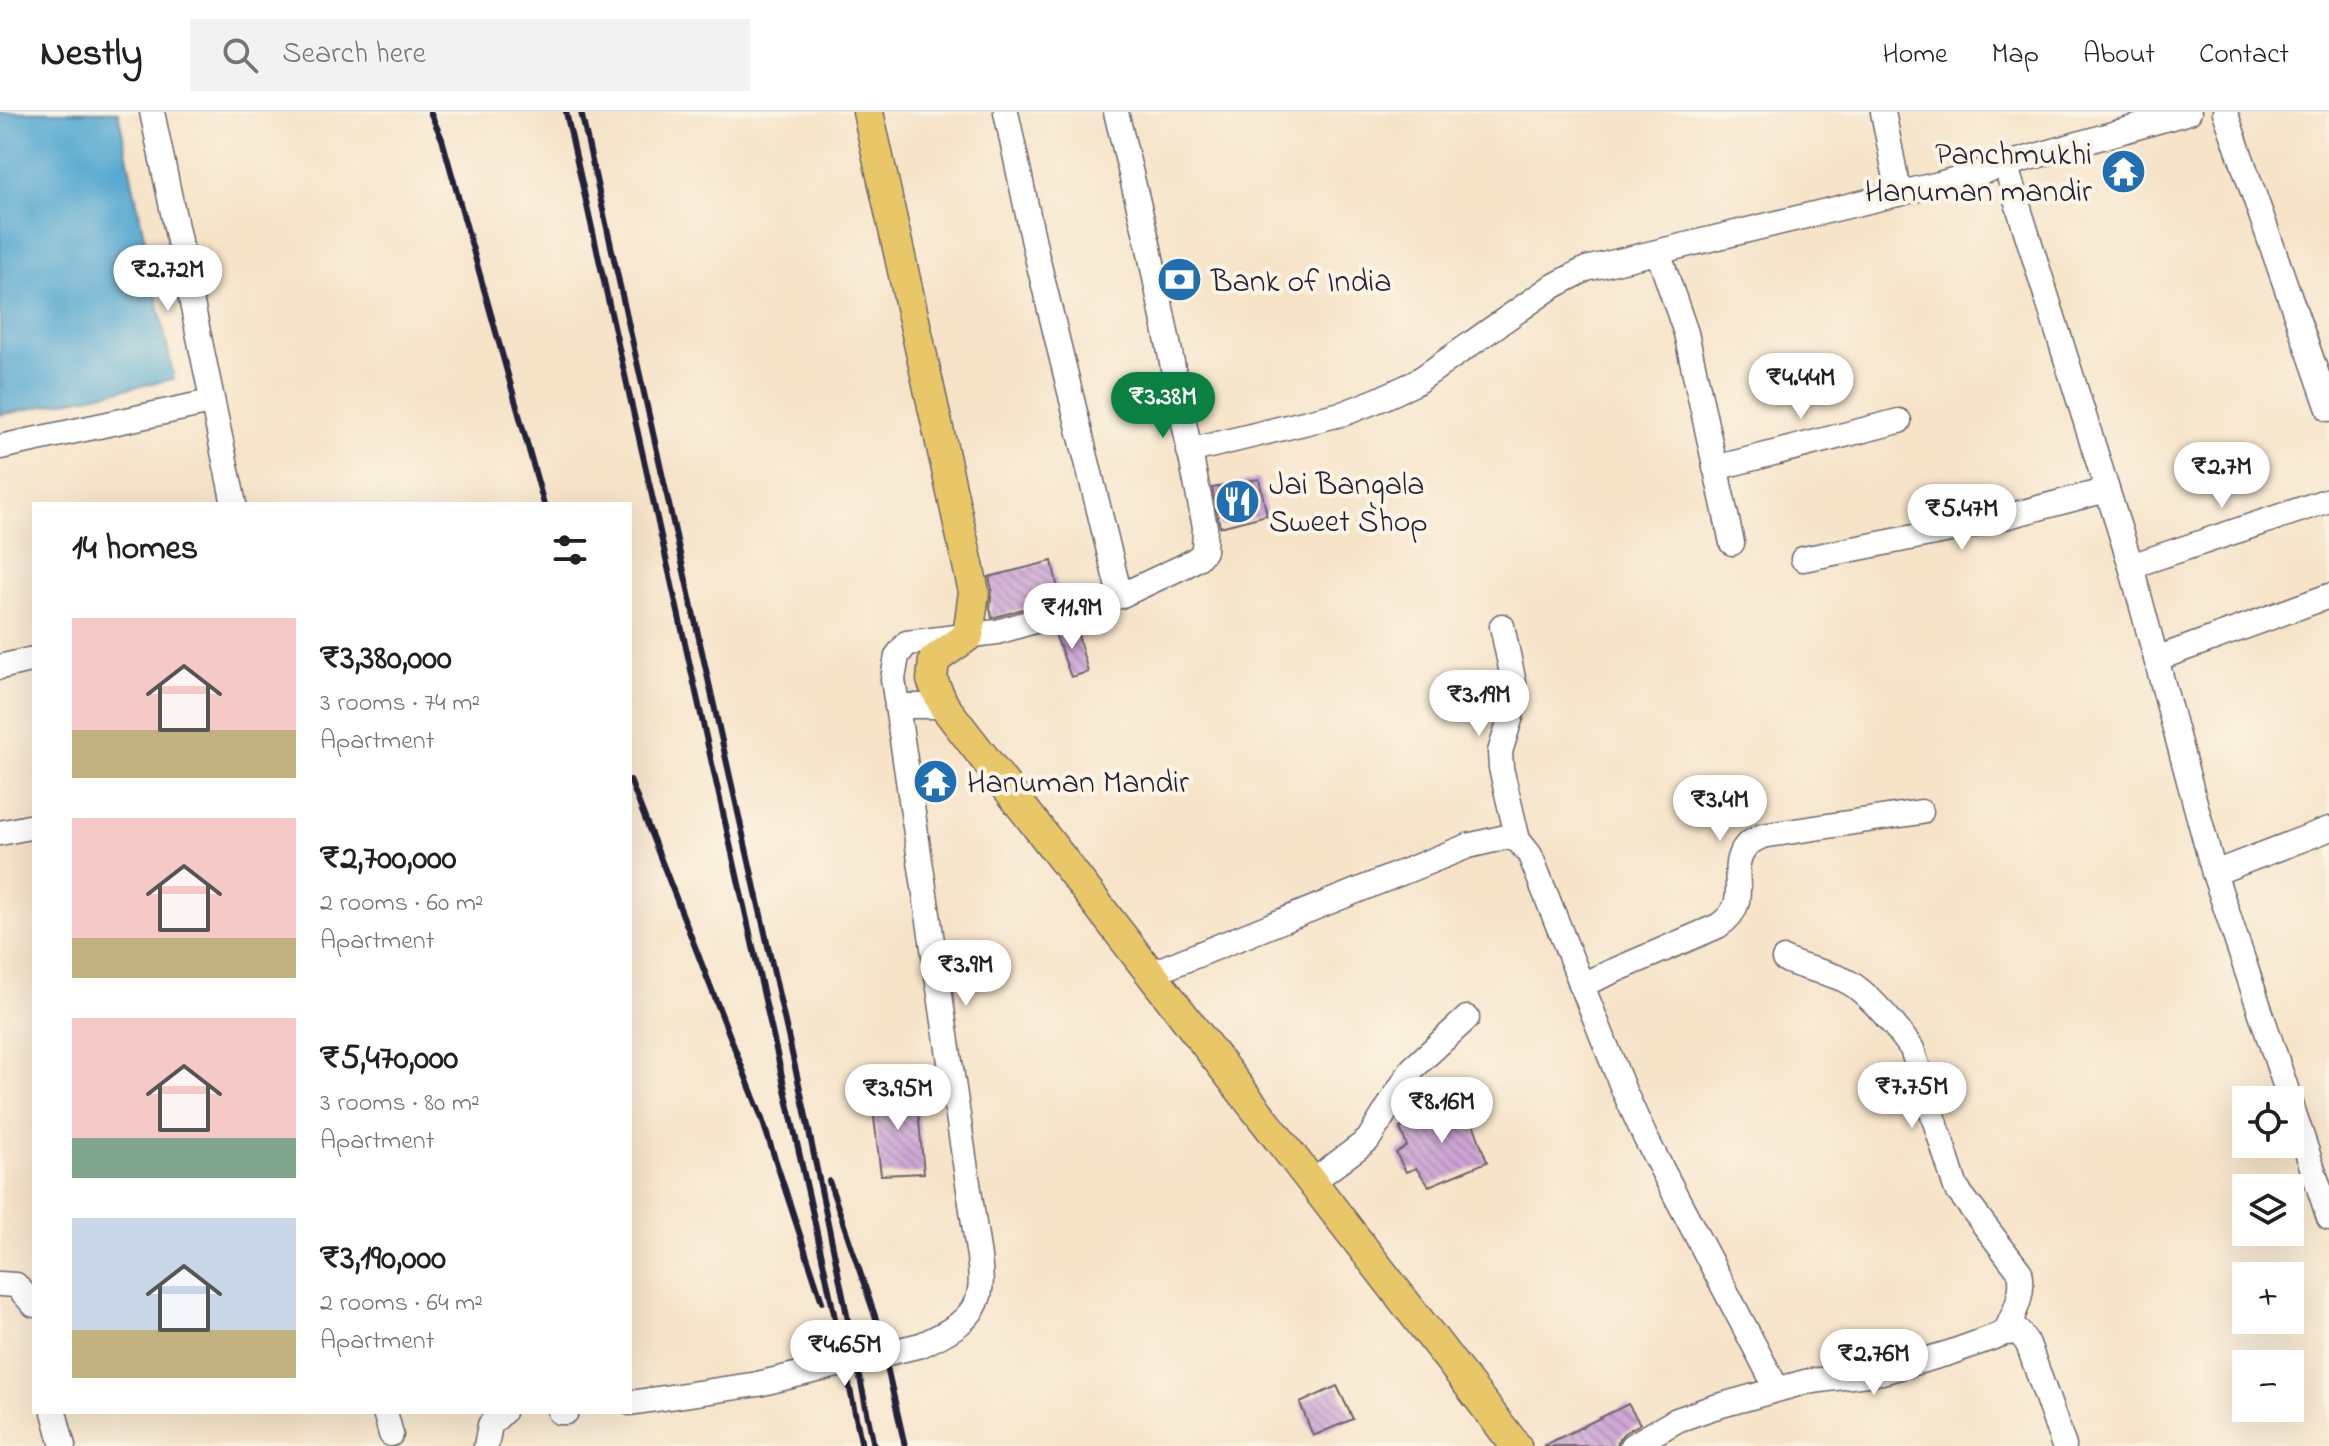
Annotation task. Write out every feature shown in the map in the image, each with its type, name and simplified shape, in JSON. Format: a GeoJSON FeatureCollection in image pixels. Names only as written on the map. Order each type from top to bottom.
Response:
{"type":"FeatureCollection","features":[{"type":"Feature","properties":{"kind":"main road"},"geometry":{"type":"LineString","coordinates":[[868,112],[974,592],[968,636],[934,660],[932,680],[944,706],[1516,1446]]}},
{"type":"Feature","properties":{"kind":"street"},"geometry":{"type":"LineString","coordinates":[[152,112],[234,502]]}},
{"type":"Feature","properties":{"kind":"street"},"geometry":{"type":"LineString","coordinates":[[1006,112],[1037,257],[1120,596]]}},
{"type":"Feature","properties":{"kind":"street"},"geometry":{"type":"LineString","coordinates":[[632,1403],[758,1384],[921,1345],[951,1331],[972,1311],[980,1291],[979,1257],[893,679],[897,656],[907,643],[997,632],[1120,596],[1186,565],[1204,551],[1205,527],[1149,248],[1116,112]]}},
{"type":"Feature","properties":{"kind":"street"},"geometry":{"type":"LineString","coordinates":[[1883,112],[1899,194]]}},
{"type":"Feature","properties":{"kind":"street"},"geometry":{"type":"LineString","coordinates":[[1189,451],[1345,413],[1378,400],[1415,383],[1550,288],[1586,269],[1899,194],[2005,164],[2112,123],[2189,112]]}},
{"type":"Feature","properties":{"kind":"street"},"geometry":{"type":"LineString","coordinates":[[2225,112],[2328,401]]}},
{"type":"Feature","properties":{"kind":"street"},"geometry":{"type":"LineString","coordinates":[[2005,164],[2131,566],[2214,873],[2285,1086]]}},
{"type":"Feature","properties":{"kind":"street"},"geometry":{"type":"LineString","coordinates":[[1658,252],[1686,333],[1732,543]]}},
{"type":"Feature","properties":{"kind":"street"},"geometry":{"type":"LineString","coordinates":[[0,447],[211,402]]}},
{"type":"Feature","properties":{"kind":"street"},"geometry":{"type":"LineString","coordinates":[[1715,468],[1899,421]]}},
{"type":"Feature","properties":{"kind":"street"},"geometry":{"type":"LineString","coordinates":[[1803,559],[1970,526],[2107,490]]}},
{"type":"Feature","properties":{"kind":"street"},"geometry":{"type":"LineString","coordinates":[[2131,566],[2329,500]]}},
{"type":"Feature","properties":{"kind":"street"},"geometry":{"type":"LineString","coordinates":[[2156,659],[2329,596]]}},
{"type":"Feature","properties":{"kind":"street"},"geometry":{"type":"LineString","coordinates":[[1502,626],[1514,683],[1514,706],[1500,752],[1501,768],[1518,840],[1530,855],[1645,1137],[1777,1389]]}},
{"type":"Feature","properties":{"kind":"street"},"geometry":{"type":"LineString","coordinates":[[0,667],[32,659]]}},
{"type":"Feature","properties":{"kind":"street"},"geometry":{"type":"LineString","coordinates":[[897,706],[944,706]]}},
{"type":"Feature","properties":{"kind":"street"},"geometry":{"type":"LineString","coordinates":[[1581,985],[1731,918],[1738,902],[1739,858],[1747,844],[1762,836],[1921,812]]}},
{"type":"Feature","properties":{"kind":"street"},"geometry":{"type":"LineString","coordinates":[[0,833],[32,826]]}},
{"type":"Feature","properties":{"kind":"street"},"geometry":{"type":"LineString","coordinates":[[2214,873],[2329,829]]}},
{"type":"Feature","properties":{"kind":"street"},"geometry":{"type":"LineString","coordinates":[[1150,974],[1468,846],[1506,837],[1518,840]]}},
{"type":"Feature","properties":{"kind":"street"},"geometry":{"type":"LineString","coordinates":[[1784,959],[1796,966],[1850,983],[1902,1033],[1912,1049],[1956,1188],[2020,1272],[2023,1284],[2020,1297],[2005,1333]]}},
{"type":"Feature","properties":{"kind":"street"},"geometry":{"type":"LineString","coordinates":[[1312,1182],[1368,1140],[1412,1069],[1467,1018]]}},
{"type":"Feature","properties":{"kind":"street"},"geometry":{"type":"LineString","coordinates":[[2304,1142],[2329,1218]]}},
{"type":"Feature","properties":{"kind":"street"},"geometry":{"type":"LineString","coordinates":[[0,1284],[16,1285],[32,1309]]}},
{"type":"Feature","properties":{"kind":"street"},"geometry":{"type":"LineString","coordinates":[[1632,1446],[1677,1420],[1777,1389],[1805,1382],[1882,1372],[2005,1333],[2019,1332],[2028,1344],[2064,1446]]}},
{"type":"Feature","properties":{"kind":"street"},"geometry":{"type":"LineString","coordinates":[[55,1414],[63,1446]]}},
{"type":"Feature","properties":{"kind":"street"},"geometry":{"type":"LineString","coordinates":[[486,1446],[490,1425],[501,1414]]}},
{"type":"Feature","properties":{"kind":"water"},"geometry":{"type":"Polygon","coordinates":[[[0,112],[118,112],[174,379],[0,415],[0,112]]]}},
{"type":"Feature","properties":{"kind":"building","name":"Jai Bangala Sweet Shop"},"geometry":{"type":"Polygon","coordinates":[[[1259,479],[1267,515],[1220,527],[1212,488],[1259,479]]]}},
{"type":"Feature","properties":{"kind":"building"},"geometry":{"type":"Polygon","coordinates":[[[1052,561],[1060,598],[992,618],[989,577],[1052,561]]]}},
{"type":"Feature","properties":{"kind":"building"},"geometry":{"type":"Polygon","coordinates":[[[1076,628],[1088,672],[1071,677],[1054,631],[1076,628]]]}},
{"type":"Feature","properties":{"kind":"building"},"geometry":{"type":"Polygon","coordinates":[[[916,1090],[924,1173],[881,1175],[871,1093],[916,1090]]]}},
{"type":"Feature","properties":{"kind":"building"},"geometry":{"type":"Polygon","coordinates":[[[1465,1101],[1487,1162],[1429,1186],[1416,1168],[1406,1172],[1396,1153],[1407,1146],[1400,1128],[1465,1101]]]}},
{"type":"Feature","properties":{"kind":"building"},"geometry":{"type":"Polygon","coordinates":[[[1337,1386],[1353,1419],[1313,1436],[1300,1403],[1337,1386]]]}},
{"type":"Feature","properties":{"kind":"building"},"geometry":{"type":"Polygon","coordinates":[[[1628,1404],[1640,1424],[1624,1433],[1617,1446],[1543,1446],[1628,1404]]]}},
{"type":"Feature","properties":{"kind":"railway"},"geometry":{"type":"LineString","coordinates":[[430,112],[442,139],[543,502]]}},
{"type":"Feature","properties":{"kind":"railway"},"geometry":{"type":"LineString","coordinates":[[566,112],[862,1446]]}},
{"type":"Feature","properties":{"kind":"railway"},"geometry":{"type":"LineString","coordinates":[[581,112],[804,1107],[874,1446]]}},
{"type":"Feature","properties":{"kind":"railway"},"geometry":{"type":"LineString","coordinates":[[632,785],[761,1116],[822,1302]]}},
{"type":"Feature","properties":{"kind":"railway"},"geometry":{"type":"LineString","coordinates":[[829,1181],[876,1319],[905,1446]]}},
{"type":"Feature","properties":{"kind":"place","name":"Panchmukhi Hanuman mandir"},"geometry":{"type":"Point","coordinates":[2123,171]}},
{"type":"Feature","properties":{"kind":"place","name":"Bank of India"},"geometry":{"type":"Point","coordinates":[1180,280]}},
{"type":"Feature","properties":{"kind":"place","name":"Jai Bangala Sweet Shop"},"geometry":{"type":"Point","coordinates":[1238,501]}},
{"type":"Feature","properties":{"kind":"place","name":"Hanuman Mandir"},"geometry":{"type":"Point","coordinates":[936,781]}}]}
